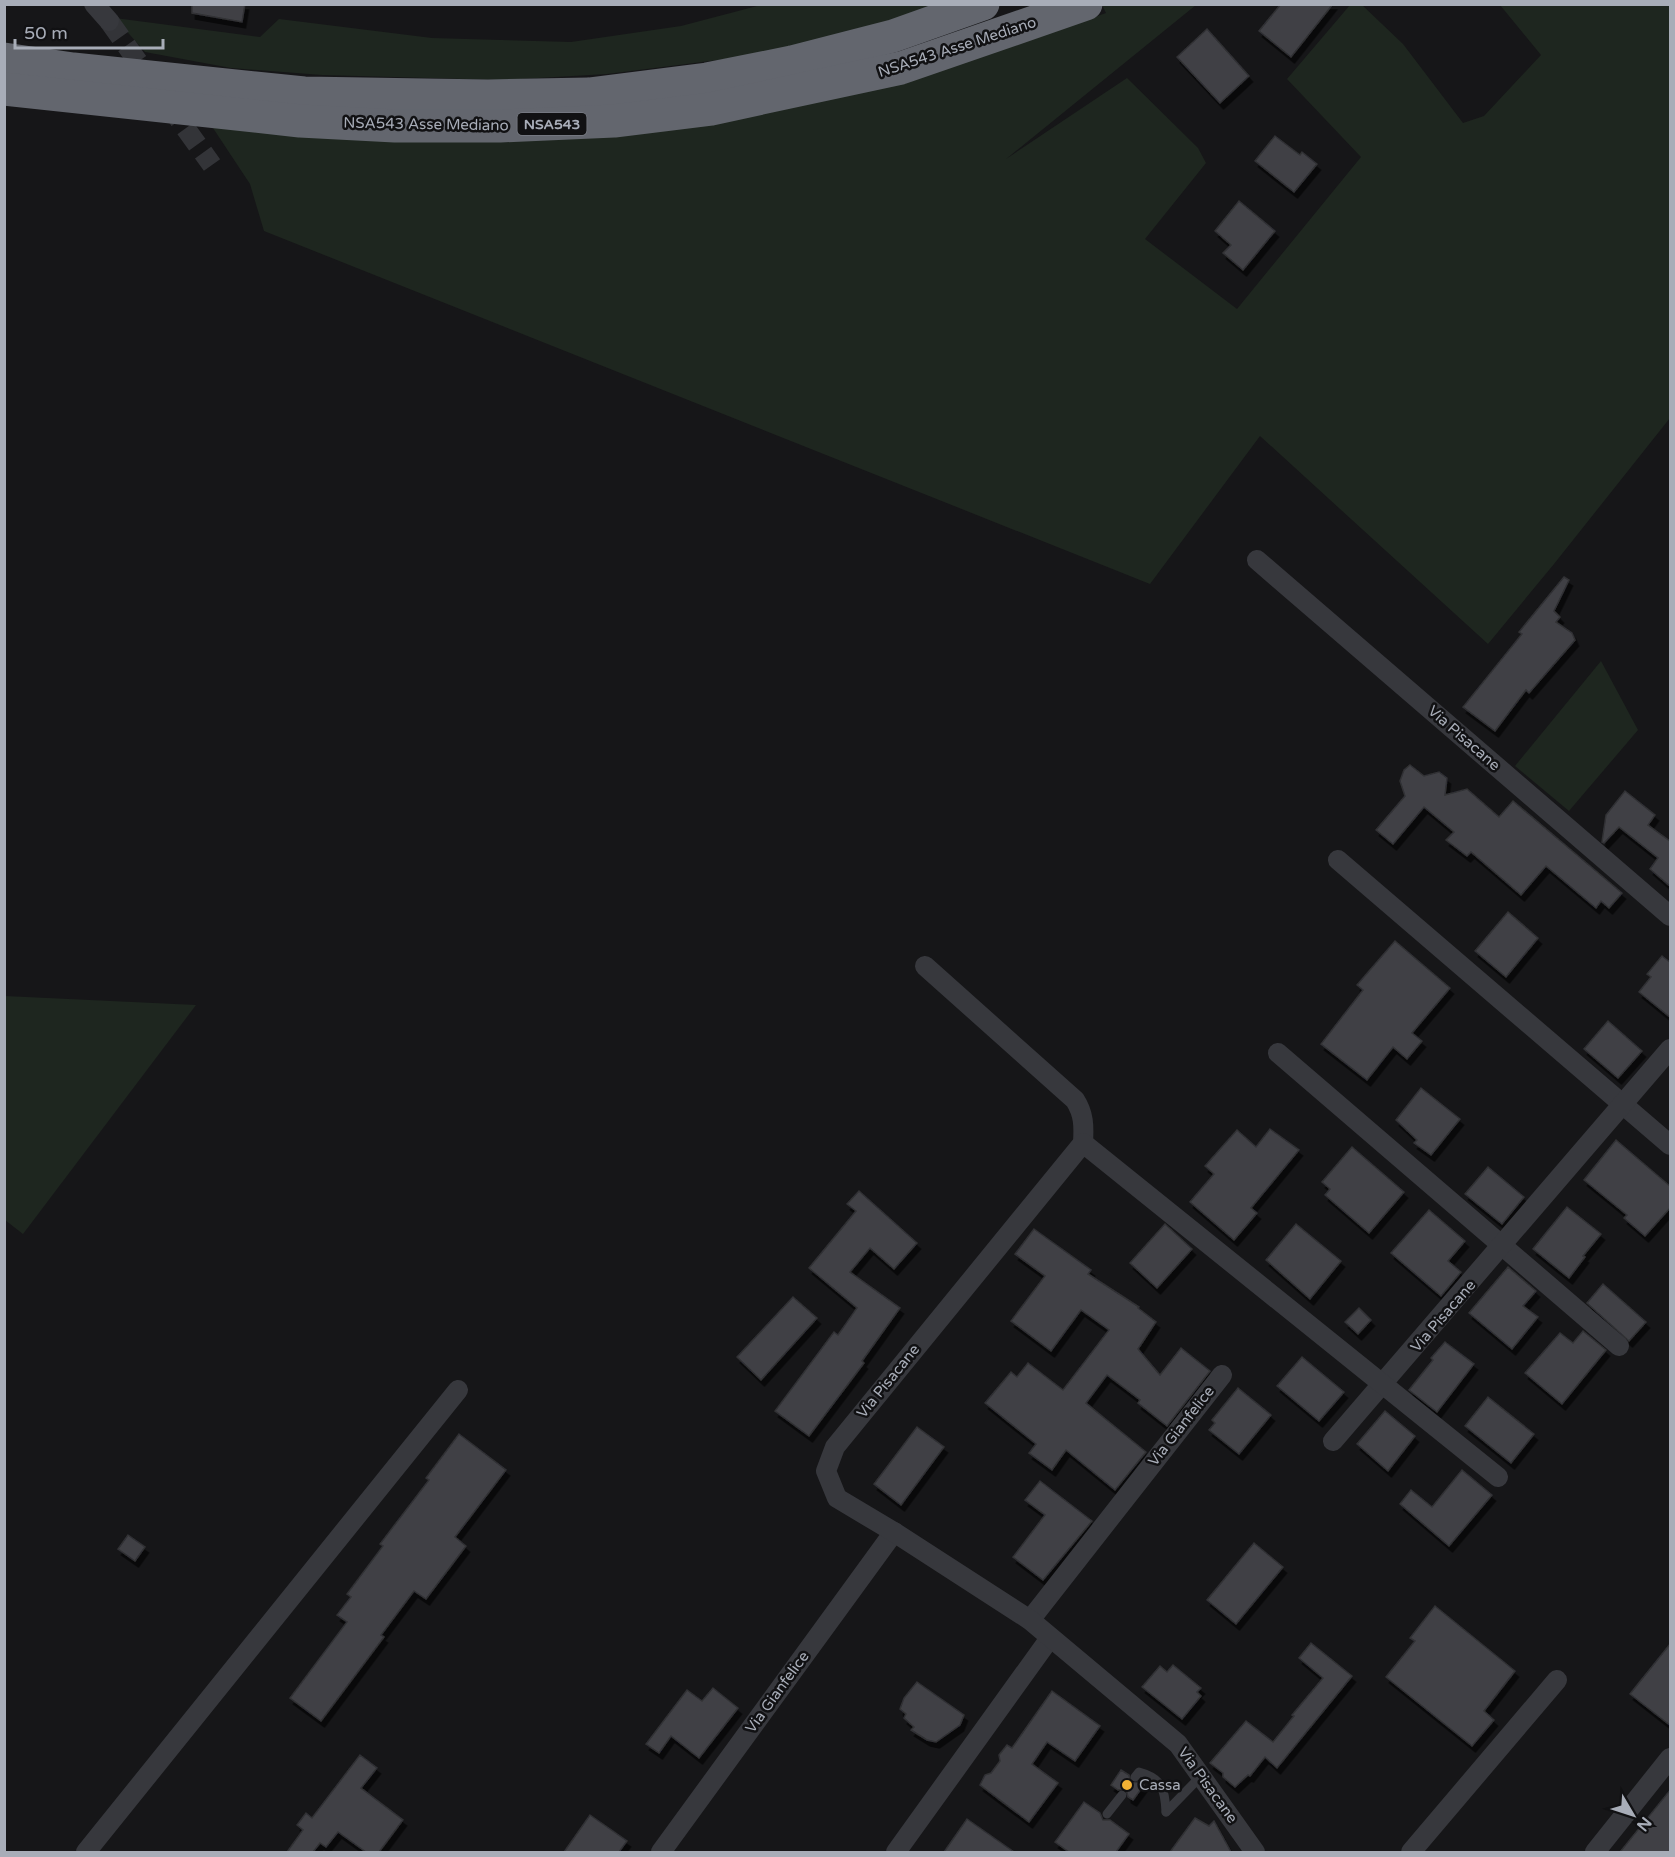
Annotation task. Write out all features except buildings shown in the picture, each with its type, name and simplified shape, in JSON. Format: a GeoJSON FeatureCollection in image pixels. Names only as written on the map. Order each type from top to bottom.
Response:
{"type":"FeatureCollection","features":[{"type":"Feature","properties":{"kind":"highway","name":"NSA543 Asse Mediano"},"geometry":{"type":"LineString","coordinates":[[4,59],[304,93],[488,96],[589,94],[707,79],[792,62],[893,36],[983,4]]}},
{"type":"Feature","properties":{"kind":"highway","name":"NSA543 Asse Mediano"},"geometry":{"type":"LineString","coordinates":[[4,89],[300,121],[394,126],[500,126],[614,121],[711,109],[901,68],[1086,4]]}},
{"type":"Feature","properties":{"kind":"highway"},"geometry":{"type":"LineString","coordinates":[[4,43],[55,66]]}},
{"type":"Feature","properties":{"kind":"street"},"geometry":{"type":"LineString","coordinates":[[94,4],[109,21]]}},
{"type":"Feature","properties":{"kind":"street","name":"Via Pisacane"},"geometry":{"type":"LineString","coordinates":[[1257,560],[1671,916]]}},
{"type":"Feature","properties":{"kind":"street"},"geometry":{"type":"LineString","coordinates":[[1338,860],[1671,1145]]}},
{"type":"Feature","properties":{"kind":"street"},"geometry":{"type":"LineString","coordinates":[[925,966],[1075,1100],[1082,1111],[1083,1143],[1498,1477]]}},
{"type":"Feature","properties":{"kind":"street","name":"Via Pisacane"},"geometry":{"type":"LineString","coordinates":[[1333,1441],[1383,1386],[1671,1049]]}},
{"type":"Feature","properties":{"kind":"street"},"geometry":{"type":"LineString","coordinates":[[1278,1053],[1619,1346]]}},
{"type":"Feature","properties":{"kind":"street","name":"Via Pisacane"},"geometry":{"type":"LineString","coordinates":[[1083,1143],[835,1447],[826,1471],[837,1498],[1030,1620],[1178,1744],[1255,1852]]}},
{"type":"Feature","properties":{"kind":"street","name":"Via Gianfelice"},"geometry":{"type":"LineString","coordinates":[[1030,1620],[1222,1375]]}},
{"type":"Feature","properties":{"kind":"street"},"geometry":{"type":"LineString","coordinates":[[86,1852],[458,1390]]}},
{"type":"Feature","properties":{"kind":"street","name":"Via Gianfelice"},"geometry":{"type":"LineString","coordinates":[[661,1852],[894,1532]]}},
{"type":"Feature","properties":{"kind":"street"},"geometry":{"type":"LineString","coordinates":[[896,1852],[1050,1638]]}},
{"type":"Feature","properties":{"kind":"street"},"geometry":{"type":"LineString","coordinates":[[1412,1852],[1557,1680]]}},
{"type":"Feature","properties":{"kind":"street"},"geometry":{"type":"LineString","coordinates":[[1595,1852],[1671,1758]]}},
{"type":"Feature","properties":{"kind":"lane"},"geometry":{"type":"LineString","coordinates":[[1135,1777],[1139,1772],[1153,1776],[1165,1794],[1166,1812],[1201,1776]]}},
{"type":"Feature","properties":{"kind":"lane"},"geometry":{"type":"LineString","coordinates":[[1107,1814],[1122,1795]]}},
{"type":"Feature","properties":{"kind":"shaded area"},"geometry":{"type":"Polygon","coordinates":[[[761,5],[953,5],[814,44],[726,59],[607,74],[502,80],[322,75],[231,68],[145,52],[115,18],[260,37],[279,19],[432,38],[571,42],[681,26],[761,5]]]}},
{"type":"Feature","properties":{"kind":"shaded area"},"geometry":{"type":"Polygon","coordinates":[[[1102,5],[1196,5],[1006,159],[1127,78],[1198,148],[1206,163],[1145,239],[1237,309],[1361,157],[1287,79],[1350,5],[1362,5],[1403,44],[1463,123],[1484,116],[1541,55],[1500,5],[1670,5],[1670,418],[1488,644],[1260,436],[1150,584],[264,231],[250,184],[211,125],[1030,40],[1106,13],[1102,5]]]}},
{"type":"Feature","properties":{"kind":"shaded area"},"geometry":{"type":"Polygon","coordinates":[[[1601,661],[1638,730],[1569,811],[1515,766],[1601,661]]]}},
{"type":"Feature","properties":{"kind":"shaded area"},"geometry":{"type":"Polygon","coordinates":[[[5,996],[196,1005],[23,1234],[5,1220],[5,996]]]}},
{"type":"Feature","properties":{"kind":"tunnel"},"geometry":{"type":"LineString","coordinates":[[109,21],[151,80]]}},
{"type":"Feature","properties":{"kind":"tunnel"},"geometry":{"type":"LineString","coordinates":[[168,104],[212,165]]}},
{"type":"Feature","properties":{"kind":"place","name":"Cassa"},"geometry":{"type":"Point","coordinates":[1127,1785]}}]}
